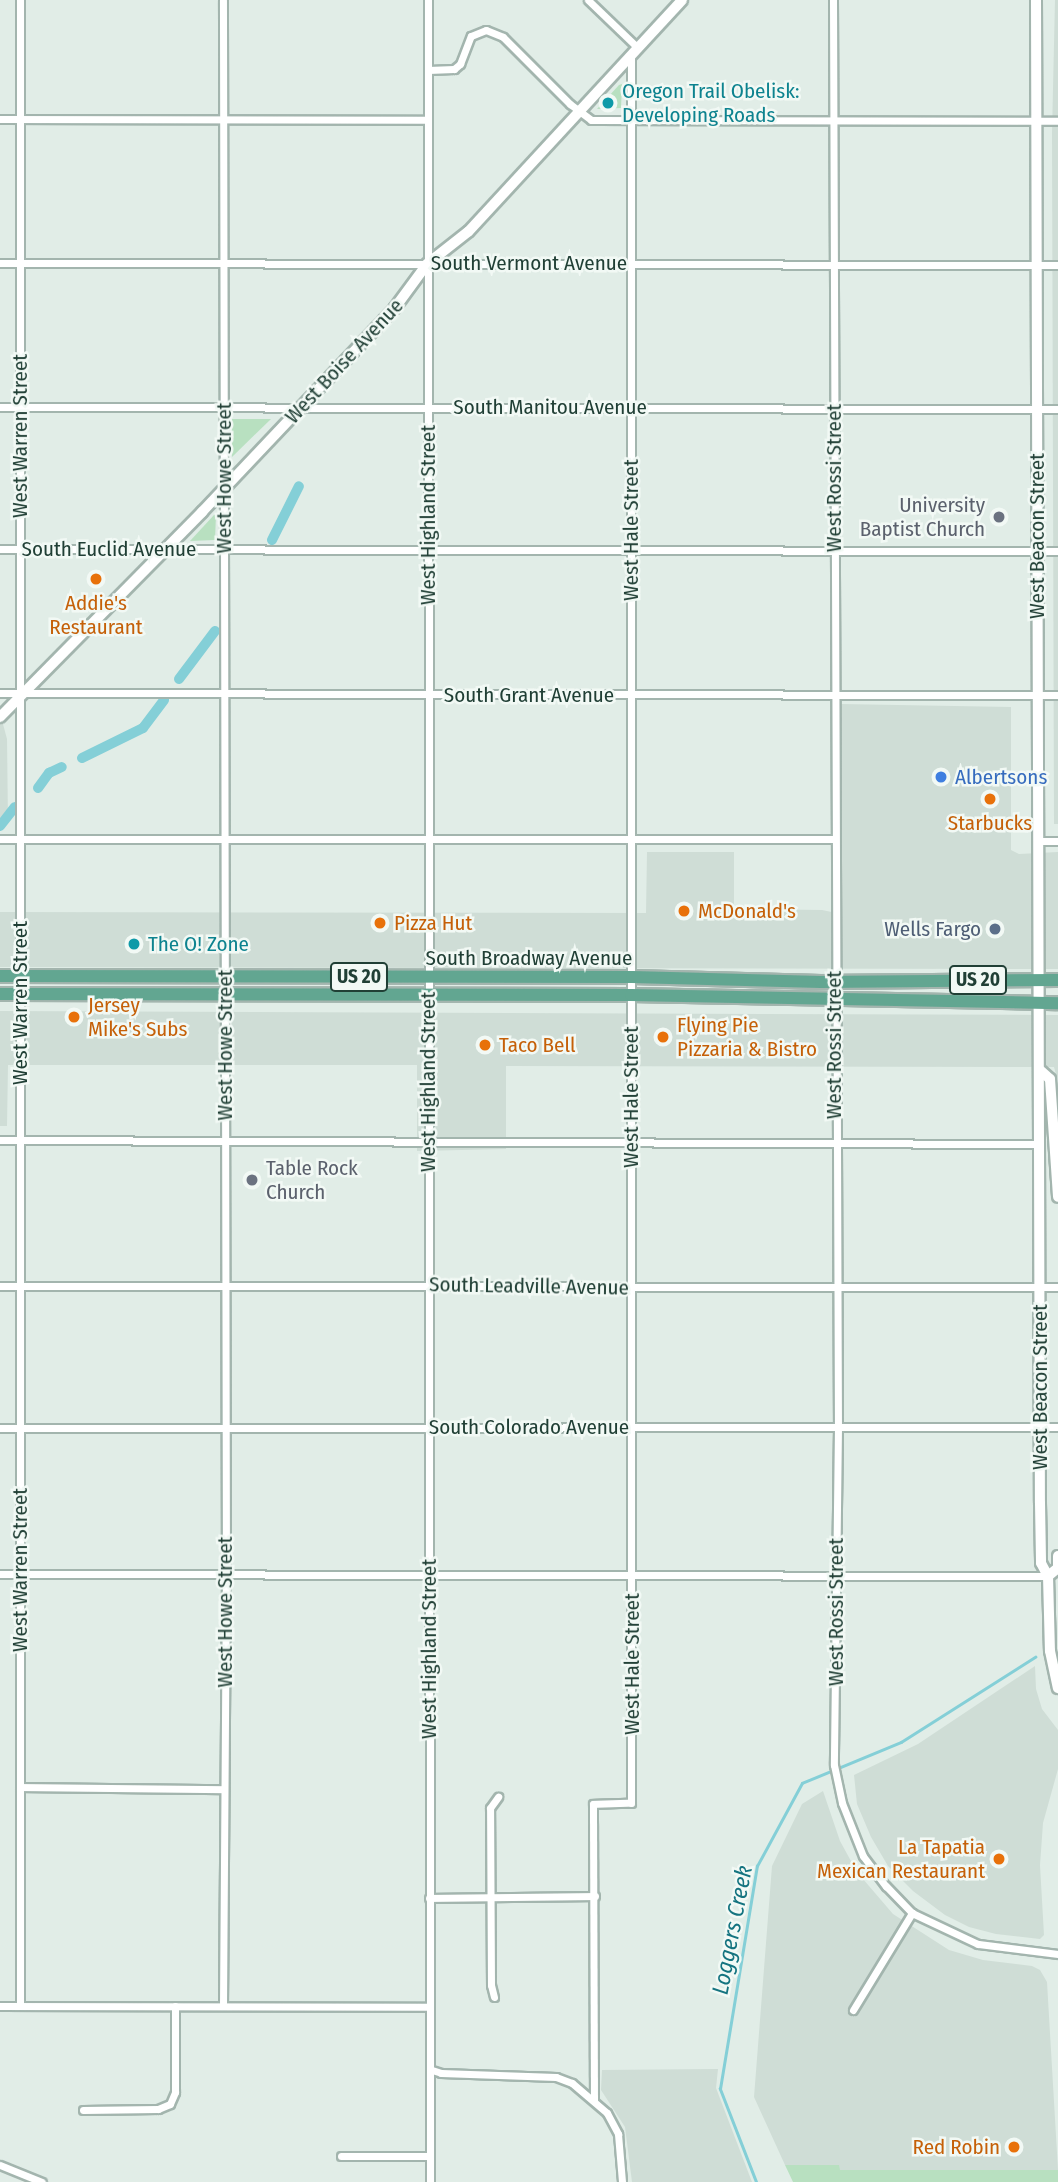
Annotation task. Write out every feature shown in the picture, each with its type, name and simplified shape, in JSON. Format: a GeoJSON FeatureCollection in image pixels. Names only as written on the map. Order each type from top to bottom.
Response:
{"type":"FeatureCollection","features":[{"type":"Feature","properties":{"kind":"main road","name":"South Broadway Avenue"},"geometry":{"type":"LineString","coordinates":[[0,976],[1058,980]]}},
{"type":"Feature","properties":{"kind":"main road","name":"South Broadway Avenue"},"geometry":{"type":"LineString","coordinates":[[0,994],[631,995],[1058,1003]]}},
{"type":"Feature","properties":{"kind":"street","name":"West Warren Street"},"geometry":{"type":"LineString","coordinates":[[19,0],[20,2006]]}},
{"type":"Feature","properties":{"kind":"street","name":"West Howe Street"},"geometry":{"type":"LineString","coordinates":[[223,0],[226,1574],[223,2007]]}},
{"type":"Feature","properties":{"kind":"street","name":"West Highland Street"},"geometry":{"type":"LineString","coordinates":[[428,0],[429,2058],[432,2070],[430,2182]]}},
{"type":"Feature","properties":{"kind":"street"},"geometry":{"type":"LineString","coordinates":[[588,0],[634,52]]}},
{"type":"Feature","properties":{"kind":"street","name":"West Boise Avenue"},"geometry":{"type":"LineString","coordinates":[[0,718],[302,407],[394,309],[427,264],[469,230],[682,0]]}},
{"type":"Feature","properties":{"kind":"street","name":"West Rossi Street"},"geometry":{"type":"LineString","coordinates":[[834,0],[834,999],[838,1427],[834,1755],[838,1787],[852,1834],[863,1856],[886,1886],[912,1913],[978,1944],[1058,1954]]}},
{"type":"Feature","properties":{"kind":"street","name":"West Beacon Street"},"geometry":{"type":"LineString","coordinates":[[1036,0],[1038,980],[1041,1072],[1036,1080],[1039,1144],[1041,1563],[1048,1576],[1050,1651],[1058,1688]]}},
{"type":"Feature","properties":{"kind":"street"},"geometry":{"type":"LineString","coordinates":[[428,70],[454,69],[463,58],[471,36],[477,32],[494,31],[580,113],[592,120],[1058,121]]}},
{"type":"Feature","properties":{"kind":"street","name":"West Hale Street"},"geometry":{"type":"LineString","coordinates":[[594,2099],[593,1804],[631,1803],[631,119],[634,52]]}},
{"type":"Feature","properties":{"kind":"street"},"geometry":{"type":"LineString","coordinates":[[0,119],[428,120]]}},
{"type":"Feature","properties":{"kind":"street","name":"South Vermont Avenue"},"geometry":{"type":"LineString","coordinates":[[0,263],[1058,265]]}},
{"type":"Feature","properties":{"kind":"street","name":"South Manitou Avenue"},"geometry":{"type":"LineString","coordinates":[[0,407],[1058,409]]}},
{"type":"Feature","properties":{"kind":"street","name":"South Euclid Avenue"},"geometry":{"type":"LineString","coordinates":[[0,549],[1058,551]]}},
{"type":"Feature","properties":{"kind":"street","name":"South Grant Avenue"},"geometry":{"type":"LineString","coordinates":[[0,693],[1058,695]]}},
{"type":"Feature","properties":{"kind":"street"},"geometry":{"type":"LineString","coordinates":[[0,839],[834,839]]}},
{"type":"Feature","properties":{"kind":"street"},"geometry":{"type":"LineString","coordinates":[[1038,841],[1058,841]]}},
{"type":"Feature","properties":{"kind":"street","name":"West Beacon Street"},"geometry":{"type":"LineString","coordinates":[[1041,1072],[1050,1079],[1057,1144],[1058,1197]]}},
{"type":"Feature","properties":{"kind":"street"},"geometry":{"type":"LineString","coordinates":[[0,1140],[225,1143],[1039,1144]]}},
{"type":"Feature","properties":{"kind":"street","name":"South Leadville Avenue"},"geometry":{"type":"LineString","coordinates":[[0,1286],[1058,1287]]}},
{"type":"Feature","properties":{"kind":"street","name":"South Colorado Avenue"},"geometry":{"type":"LineString","coordinates":[[0,1428],[1058,1427]]}},
{"type":"Feature","properties":{"kind":"street","name":"West Beacon Street"},"geometry":{"type":"LineString","coordinates":[[1048,1576],[1058,1568],[1058,1556]]}},
{"type":"Feature","properties":{"kind":"street"},"geometry":{"type":"LineString","coordinates":[[0,1574],[1048,1576]]}},
{"type":"Feature","properties":{"kind":"street"},"geometry":{"type":"LineString","coordinates":[[20,1787],[224,1789]]}},
{"type":"Feature","properties":{"kind":"street"},"geometry":{"type":"LineString","coordinates":[[494,1997],[491,1984],[490,1808],[498,1797]]}},
{"type":"Feature","properties":{"kind":"street"},"geometry":{"type":"LineString","coordinates":[[429,1898],[595,1896]]}},
{"type":"Feature","properties":{"kind":"street"},"geometry":{"type":"LineString","coordinates":[[853,2010],[912,1913]]}},
{"type":"Feature","properties":{"kind":"street"},"geometry":{"type":"LineString","coordinates":[[0,2006],[429,2007]]}},
{"type":"Feature","properties":{"kind":"street"},"geometry":{"type":"LineString","coordinates":[[83,2110],[158,2109],[170,2104],[175,2092],[175,2006]]}},
{"type":"Feature","properties":{"kind":"street"},"geometry":{"type":"LineString","coordinates":[[432,2070],[441,2073],[556,2077],[572,2083],[594,2099],[607,2113],[618,2134],[622,2182]]}},
{"type":"Feature","properties":{"kind":"street"},"geometry":{"type":"LineString","coordinates":[[341,2156],[430,2160]]}},
{"type":"Feature","properties":{"kind":"street"},"geometry":{"type":"LineString","coordinates":[[0,2165],[42,2182]]}},
{"type":"Feature","properties":{"kind":"shaded area"},"geometry":{"type":"Polygon","coordinates":[[[1055,0],[1058,0],[1058,824],[1054,824],[1052,133],[1055,0]]]}},
{"type":"Feature","properties":{"kind":"shaded area"},"geometry":{"type":"Polygon","coordinates":[[[841,704],[1011,707],[1011,850],[1019,854],[1058,852],[1058,969],[0,967],[0,912],[646,913],[647,852],[734,852],[734,909],[822,910],[841,914],[841,704]]]}},
{"type":"Feature","properties":{"kind":"shaded area"},"geometry":{"type":"Polygon","coordinates":[[[0,713],[7,739],[8,822],[0,823],[0,713]]]}},
{"type":"Feature","properties":{"kind":"shaded area"},"geometry":{"type":"Polygon","coordinates":[[[0,1011],[1058,1015],[1058,1082],[1054,1067],[506,1066],[506,1149],[417,1151],[417,1065],[8,1065],[7,1126],[0,1126],[0,1011]]]}},
{"type":"Feature","properties":{"kind":"shaded area"},"geometry":{"type":"Polygon","coordinates":[[[1035,1666],[1036,1689],[1042,1709],[1058,1730],[1058,1769],[1043,1823],[1040,1865],[1044,1935],[1040,1939],[996,1934],[969,1927],[945,1915],[913,1891],[888,1866],[871,1837],[857,1804],[854,1775],[918,1744],[1035,1666]]]}},
{"type":"Feature","properties":{"kind":"shaded area"},"geometry":{"type":"Polygon","coordinates":[[[823,1791],[840,1841],[857,1872],[893,1914],[949,1950],[983,1960],[1032,1966],[1040,1970],[1047,1982],[1058,2170],[839,2170],[839,2165],[785,2165],[754,2097],[772,1866],[802,1804],[823,1791]]]}},
{"type":"Feature","properties":{"kind":"shaded area"},"geometry":{"type":"Polygon","coordinates":[[[718,2069],[716,2088],[752,2182],[632,2182],[625,2127],[601,2090],[602,2070],[718,2069]]]}},
{"type":"Feature","properties":{"kind":"green space"},"geometry":{"type":"Polygon","coordinates":[[[622,84],[621,108],[597,109],[619,85],[622,84]]]}},
{"type":"Feature","properties":{"kind":"green space"},"geometry":{"type":"Polygon","coordinates":[[[232,419],[271,419],[232,457],[232,419]]]}},
{"type":"Feature","properties":{"kind":"green space"},"geometry":{"type":"Polygon","coordinates":[[[216,514],[215,540],[190,541],[214,515],[216,514]]]}},
{"type":"Feature","properties":{"kind":"green space"},"geometry":{"type":"Polygon","coordinates":[[[785,2165],[839,2165],[840,2170],[1058,2170],[1058,2182],[793,2182],[785,2165]]]}},
{"type":"Feature","properties":{"kind":"waterway"},"geometry":{"type":"LineString","coordinates":[[272,540],[299,486]]}},
{"type":"Feature","properties":{"kind":"waterway"},"geometry":{"type":"LineString","coordinates":[[179,679],[215,631]]}},
{"type":"Feature","properties":{"kind":"waterway"},"geometry":{"type":"LineString","coordinates":[[82,758],[143,728],[164,700]]}},
{"type":"Feature","properties":{"kind":"waterway"},"geometry":{"type":"LineString","coordinates":[[38,788],[49,773],[62,767]]}},
{"type":"Feature","properties":{"kind":"waterway"},"geometry":{"type":"LineString","coordinates":[[0,826],[15,807]]}},
{"type":"Feature","properties":{"kind":"waterway","name":"Loggers Creek"},"geometry":{"type":"LineString","coordinates":[[756,2182],[720,2089],[757,1866],[802,1783],[901,1742],[1035,1657]]}},
{"type":"Feature","properties":{"kind":"place","name":"Oregon Trail Obelisk: Developing Roads"},"geometry":{"type":"Point","coordinates":[608,103]}},
{"type":"Feature","properties":{"kind":"place","name":"University Baptist Church"},"geometry":{"type":"Point","coordinates":[999,517]}},
{"type":"Feature","properties":{"kind":"place","name":"Addie's Restaurant"},"geometry":{"type":"Point","coordinates":[96,579]}},
{"type":"Feature","properties":{"kind":"place","name":"Albertsons"},"geometry":{"type":"Point","coordinates":[941,777]}},
{"type":"Feature","properties":{"kind":"place","name":"Starbucks"},"geometry":{"type":"Point","coordinates":[990,799]}},
{"type":"Feature","properties":{"kind":"place","name":"McDonald's"},"geometry":{"type":"Point","coordinates":[684,911]}},
{"type":"Feature","properties":{"kind":"place","name":"Pizza Hut"},"geometry":{"type":"Point","coordinates":[380,923]}},
{"type":"Feature","properties":{"kind":"place","name":"Wells Fargo"},"geometry":{"type":"Point","coordinates":[995,929]}},
{"type":"Feature","properties":{"kind":"place","name":"The O! Zone"},"geometry":{"type":"Point","coordinates":[134,944]}},
{"type":"Feature","properties":{"kind":"place","name":"Jersey Mike's Subs"},"geometry":{"type":"Point","coordinates":[74,1017]}},
{"type":"Feature","properties":{"kind":"place","name":"Flying Pie Pizzaria & Bistro"},"geometry":{"type":"Point","coordinates":[663,1037]}},
{"type":"Feature","properties":{"kind":"place","name":"Taco Bell"},"geometry":{"type":"Point","coordinates":[485,1045]}},
{"type":"Feature","properties":{"kind":"place","name":"Table Rock Church"},"geometry":{"type":"Point","coordinates":[252,1180]}},
{"type":"Feature","properties":{"kind":"place","name":"La Tapatia Mexican Restaurant"},"geometry":{"type":"Point","coordinates":[999,1859]}},
{"type":"Feature","properties":{"kind":"place","name":"Red Robin"},"geometry":{"type":"Point","coordinates":[1014,2147]}}]}
